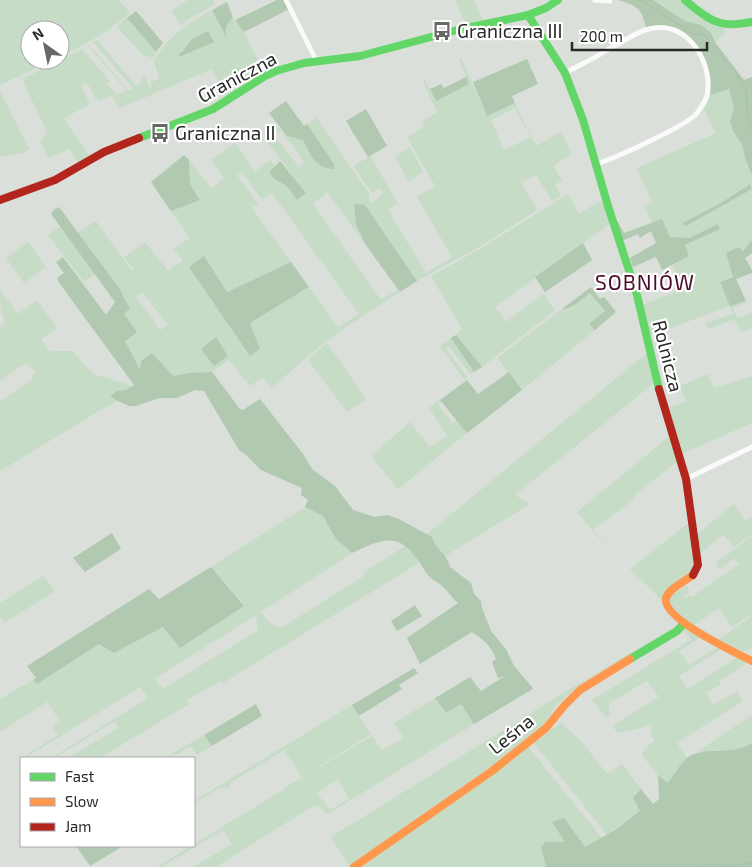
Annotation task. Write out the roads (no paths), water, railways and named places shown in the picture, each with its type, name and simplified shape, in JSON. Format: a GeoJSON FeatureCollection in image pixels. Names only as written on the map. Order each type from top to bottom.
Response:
{"type":"FeatureCollection","features":[{"type":"Feature","properties":{"kind":"street"},"geometry":{"type":"LineString","coordinates":[[286,0],[317,62]]}},
{"type":"Feature","properties":{"kind":"street","name":"Graniczna"},"geometry":{"type":"LineString","coordinates":[[0,200],[55,180],[122,144],[213,110],[265,76],[276,71],[296,65],[360,56],[457,30],[528,15],[546,8],[558,0]]}},
{"type":"Feature","properties":{"kind":"street"},"geometry":{"type":"LineString","coordinates":[[595,0],[610,1]]}},
{"type":"Feature","properties":{"kind":"street"},"geometry":{"type":"LineString","coordinates":[[685,0],[706,18],[721,25],[729,26],[752,22]]}},
{"type":"Feature","properties":{"kind":"street","name":"Rolnicza"},"geometry":{"type":"LineString","coordinates":[[528,15],[565,73],[583,120],[634,286],[655,377],[686,479],[698,565],[693,576],[668,595],[665,600],[668,609],[684,623],[752,661]]}},
{"type":"Feature","properties":{"kind":"street"},"geometry":{"type":"LineString","coordinates":[[565,73],[632,36],[654,28],[676,31],[689,39],[706,67],[708,84],[706,97],[696,115],[676,128],[595,164]]}},
{"type":"Feature","properties":{"kind":"street"},"geometry":{"type":"LineString","coordinates":[[686,479],[752,447]]}},
{"type":"Feature","properties":{"kind":"street","name":"Leśna"},"geometry":{"type":"LineString","coordinates":[[354,867],[492,771],[533,739],[546,728],[580,690],[676,631],[684,623]]}},
{"type":"Feature","properties":{"kind":"waterway"},"geometry":{"type":"LineString","coordinates":[[638,0],[693,34],[705,35],[736,73],[746,89],[747,108],[752,131]]}},
{"type":"Feature","properties":{"kind":"waterway"},"geometry":{"type":"LineString","coordinates":[[701,867],[707,864],[731,866],[752,862]]}},
{"type":"Feature","properties":{"kind":"place","name":"Graniczna III"},"geometry":{"type":"Point","coordinates":[442,31]}},
{"type":"Feature","properties":{"kind":"place","name":"Graniczna II"},"geometry":{"type":"Point","coordinates":[160,133]}},
{"type":"Feature","properties":{"kind":"district","name":"SOBNIÓW"},"geometry":{"type":"Point","coordinates":[645,283]}}]}
